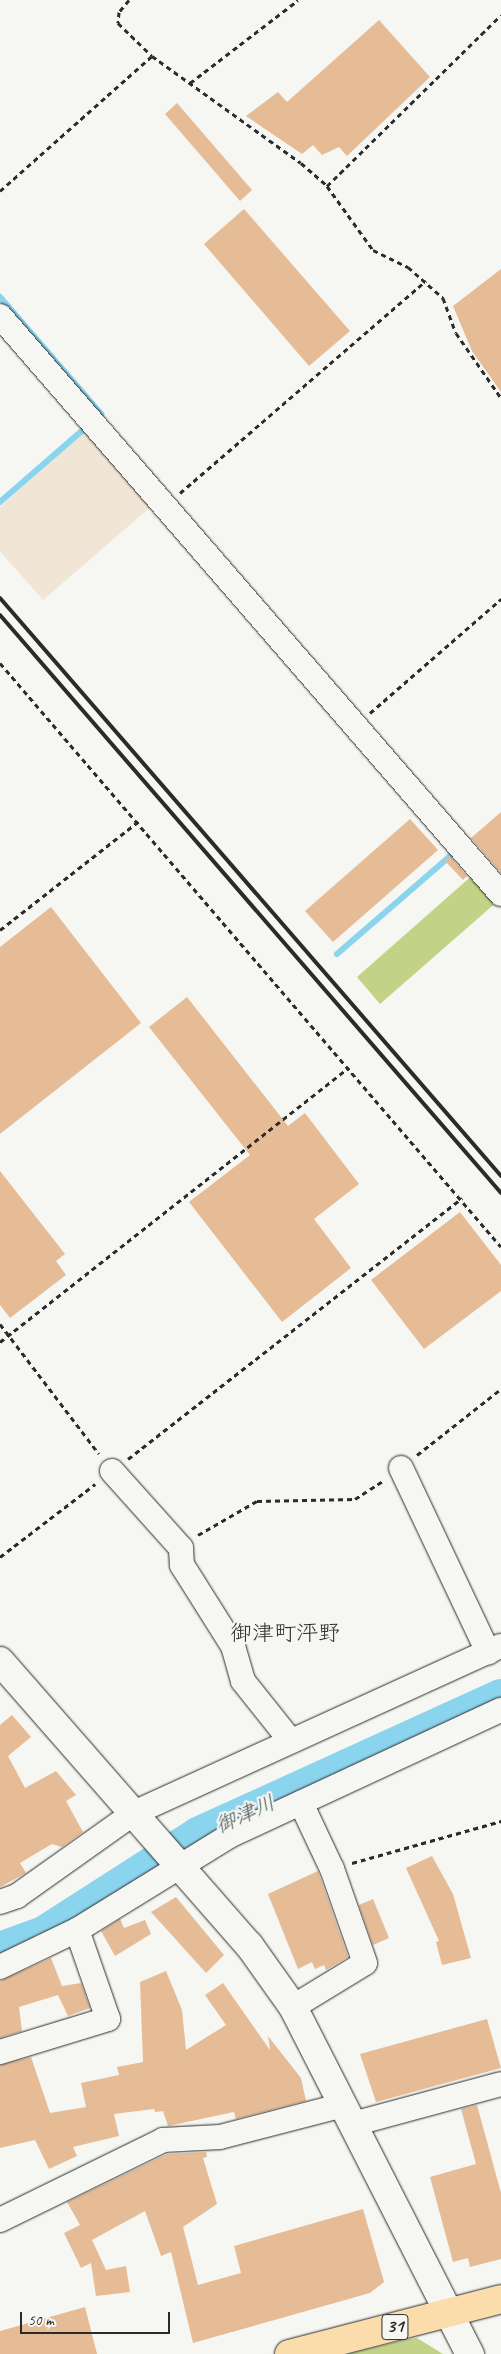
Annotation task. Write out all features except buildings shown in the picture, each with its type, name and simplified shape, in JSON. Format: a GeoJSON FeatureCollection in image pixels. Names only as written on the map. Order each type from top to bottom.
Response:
{"type":"FeatureCollection","features":[{"type":"Feature","properties":{"kind":"main road","name":"31"},"geometry":{"type":"LineString","coordinates":[[289,2354],[450,2314],[501,2299]]}},
{"type":"Feature","properties":{"kind":"street"},"geometry":{"type":"LineString","coordinates":[[0,316],[501,894]]}},
{"type":"Feature","properties":{"kind":"street"},"geometry":{"type":"LineString","coordinates":[[0,1902],[17,1896],[135,1814],[290,1740],[494,1649],[401,1468]]}},
{"type":"Feature","properties":{"kind":"street"},"geometry":{"type":"LineString","coordinates":[[112,1471],[181,1548],[182,1565],[233,1646],[243,1681],[290,1740]]}},
{"type":"Feature","properties":{"kind":"street"},"geometry":{"type":"LineString","coordinates":[[0,1660],[249,1945],[293,2007],[470,2354]]}},
{"type":"Feature","properties":{"kind":"street"},"geometry":{"type":"LineString","coordinates":[[0,1967],[77,1930],[178,1863],[229,1836],[501,1710]]}},
{"type":"Feature","properties":{"kind":"street"},"geometry":{"type":"LineString","coordinates":[[293,2007],[365,1963],[332,1869],[301,1803]]}},
{"type":"Feature","properties":{"kind":"street"},"geometry":{"type":"LineString","coordinates":[[0,2052],[108,2019],[77,1930]]}},
{"type":"Feature","properties":{"kind":"street"},"geometry":{"type":"LineString","coordinates":[[0,2220],[163,2140],[220,2137],[348,2115],[501,2084]]}},
{"type":"Feature","properties":{"kind":"path"},"geometry":{"type":"LineString","coordinates":[[129,0],[119,12],[118,23],[152,56],[327,186],[373,250],[426,281],[443,298],[456,334],[501,398]]}},
{"type":"Feature","properties":{"kind":"path"},"geometry":{"type":"LineString","coordinates":[[190,83],[298,0]]}},
{"type":"Feature","properties":{"kind":"path"},"geometry":{"type":"LineString","coordinates":[[327,186],[501,15]]}},
{"type":"Feature","properties":{"kind":"path"},"geometry":{"type":"LineString","coordinates":[[0,191],[152,56]]}},
{"type":"Feature","properties":{"kind":"path"},"geometry":{"type":"LineString","coordinates":[[165,506],[426,281]]}},
{"type":"Feature","properties":{"kind":"path"},"geometry":{"type":"LineString","coordinates":[[354,726],[501,599]]}},
{"type":"Feature","properties":{"kind":"path"},"geometry":{"type":"LineString","coordinates":[[0,662],[462,1198],[501,1247]]}},
{"type":"Feature","properties":{"kind":"path"},"geometry":{"type":"LineString","coordinates":[[0,930],[139,821]]}},
{"type":"Feature","properties":{"kind":"path"},"geometry":{"type":"LineString","coordinates":[[0,1342],[349,1067]]}},
{"type":"Feature","properties":{"kind":"path"},"geometry":{"type":"LineString","coordinates":[[0,1557],[462,1198]]}},
{"type":"Feature","properties":{"kind":"path"},"geometry":{"type":"LineString","coordinates":[[0,1324],[112,1471]]}},
{"type":"Feature","properties":{"kind":"path"},"geometry":{"type":"LineString","coordinates":[[181,1548],[216,1521],[257,1501],[355,1499],[401,1468],[501,1389]]}},
{"type":"Feature","properties":{"kind":"path"},"geometry":{"type":"LineString","coordinates":[[332,1869],[501,1821]]}},
{"type":"Feature","properties":{"kind":"shaded area"},"geometry":{"type":"Polygon","coordinates":[[[87,430],[153,505],[43,600],[0,551],[0,507],[87,430]]]}},
{"type":"Feature","properties":{"kind":"green space"},"geometry":{"type":"Polygon","coordinates":[[[475,873],[499,900],[380,1004],[357,977],[475,873]]]}},
{"type":"Feature","properties":{"kind":"green space"},"geometry":{"type":"Polygon","coordinates":[[[417,2338],[443,2354],[347,2354],[409,2339],[417,2338]]]}},
{"type":"Feature","properties":{"kind":"waterway"},"geometry":{"type":"LineString","coordinates":[[0,297],[101,414],[96,418]]}},
{"type":"Feature","properties":{"kind":"waterway"},"geometry":{"type":"LineString","coordinates":[[0,502],[85,428]]}},
{"type":"Feature","properties":{"kind":"waterway"},"geometry":{"type":"LineString","coordinates":[[337,954],[456,851]]}},
{"type":"Feature","properties":{"kind":"waterway","name":"御津川"},"geometry":{"type":"LineString","coordinates":[[0,1950],[44,1934],[198,1835],[501,1697]]}},
{"type":"Feature","properties":{"kind":"railway"},"geometry":{"type":"LineString","coordinates":[[0,598],[501,1176]]}},
{"type":"Feature","properties":{"kind":"railway"},"geometry":{"type":"LineString","coordinates":[[0,615],[501,1193]]}},
{"type":"Feature","properties":{"kind":"district","name":"御津町泙野"},"geometry":{"type":"Point","coordinates":[285,1634]}}]}
